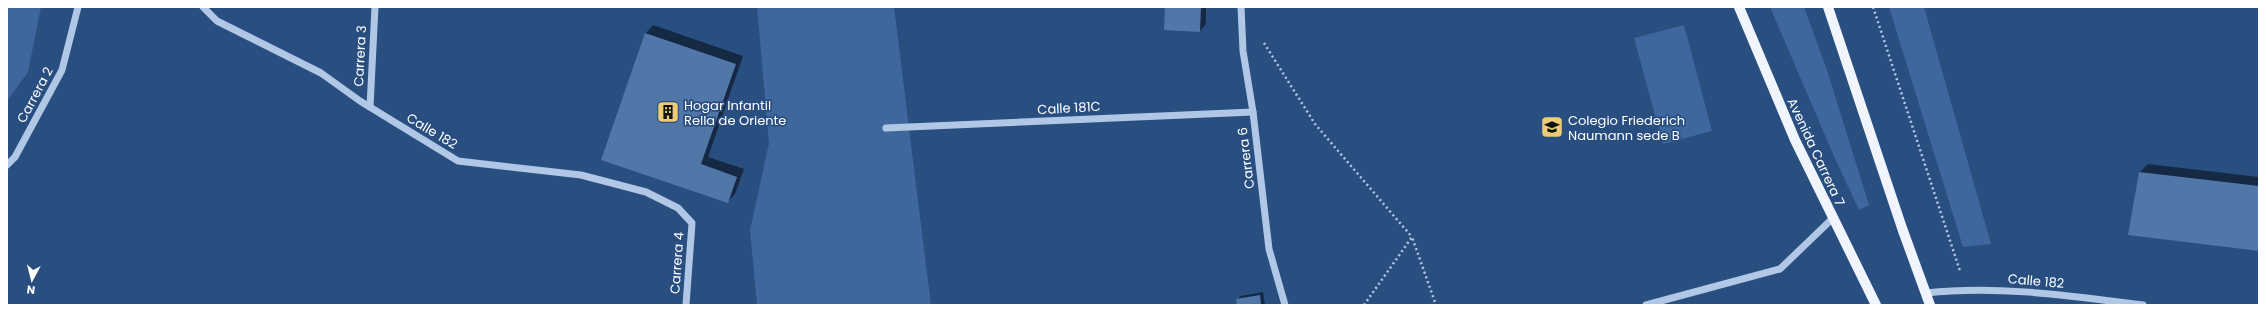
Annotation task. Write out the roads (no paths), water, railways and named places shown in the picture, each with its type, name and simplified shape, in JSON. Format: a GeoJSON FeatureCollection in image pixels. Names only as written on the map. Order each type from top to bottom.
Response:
{"type":"FeatureCollection","features":[{"type":"Feature","properties":{"kind":"main road","name":"Avenida Carrera 7"},"geometry":{"type":"LineString","coordinates":[[1739,7],[1795,140],[1876,305]]}},
{"type":"Feature","properties":{"kind":"main road"},"geometry":{"type":"LineString","coordinates":[[1828,7],[1930,305]]}},
{"type":"Feature","properties":{"kind":"street","name":"Carrera 2"},"geometry":{"type":"LineString","coordinates":[[7,165],[15,157],[62,70],[78,7]]}},
{"type":"Feature","properties":{"kind":"street","name":"Calle 182"},"geometry":{"type":"LineString","coordinates":[[203,7],[217,21],[321,73],[370,106],[458,161],[580,175],[639,190],[678,208],[692,224]]}},
{"type":"Feature","properties":{"kind":"street","name":"Carrera 3"},"geometry":{"type":"LineString","coordinates":[[370,106],[375,7]]}},
{"type":"Feature","properties":{"kind":"street","name":"Carrera 6"},"geometry":{"type":"LineString","coordinates":[[1241,7],[1243,51],[1253,112],[1269,249],[1285,305]]}},
{"type":"Feature","properties":{"kind":"street","name":"Calle 181C"},"geometry":{"type":"LineString","coordinates":[[886,128],[1253,112]]}},
{"type":"Feature","properties":{"kind":"street"},"geometry":{"type":"LineString","coordinates":[[1646,305],[1780,269],[1833,218]]}},
{"type":"Feature","properties":{"kind":"street","name":"Carrera 4"},"geometry":{"type":"LineString","coordinates":[[686,305],[692,224]]}},
{"type":"Feature","properties":{"kind":"street","name":"Calle 182"},"geometry":{"type":"LineString","coordinates":[[1926,293],[1967,290],[2032,292],[2143,305]]}},
{"type":"Feature","properties":{"kind":"place","name":"Hogar Infantil Rella de Oriente"},"geometry":{"type":"Point","coordinates":[668,112]}},
{"type":"Feature","properties":{"kind":"place","name":"Colegio Friederich Naumann sede B"},"geometry":{"type":"Point","coordinates":[1552,127]}}]}
